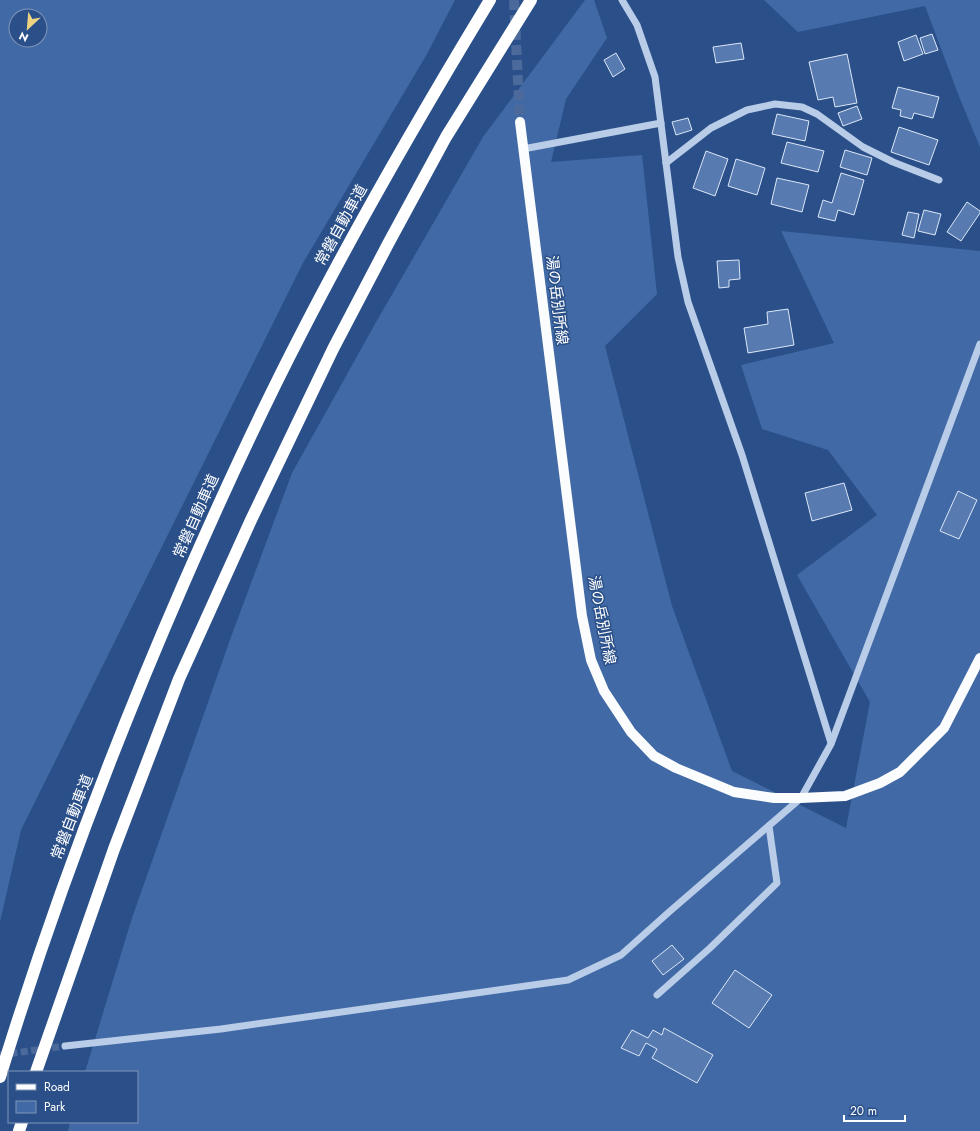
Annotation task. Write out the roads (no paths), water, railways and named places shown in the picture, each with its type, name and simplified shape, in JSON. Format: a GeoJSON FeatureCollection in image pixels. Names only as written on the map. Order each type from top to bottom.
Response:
{"type":"FeatureCollection","features":[{"type":"Feature","properties":{"kind":"highway","name":"常磐自動車道"},"geometry":{"type":"LineString","coordinates":[[0,1076],[21,1010],[82,834],[149,663],[219,503],[301,334],[358,226],[417,121],[490,0]]}},
{"type":"Feature","properties":{"kind":"highway"},"geometry":{"type":"LineString","coordinates":[[36,1071],[114,849],[179,679],[251,520],[333,349],[391,238],[446,137],[530,0]]}},
{"type":"Feature","properties":{"kind":"main road","name":"湯の岳別所線"},"geometry":{"type":"LineString","coordinates":[[520,122],[582,616],[591,660],[604,691],[631,732],[654,756],[676,768],[734,792],[774,798],[845,796],[880,783],[900,772],[944,728],[980,658]]}},
{"type":"Feature","properties":{"kind":"street"},"geometry":{"type":"LineString","coordinates":[[622,0],[637,25],[656,78],[678,257],[688,302],[742,455],[831,744]]}},
{"type":"Feature","properties":{"kind":"street"},"geometry":{"type":"LineString","coordinates":[[666,163],[711,128],[747,110],[775,104],[802,107],[817,114],[863,147],[893,162],[939,180]]}},
{"type":"Feature","properties":{"kind":"street"},"geometry":{"type":"LineString","coordinates":[[523,149],[661,123]]}},
{"type":"Feature","properties":{"kind":"street"},"geometry":{"type":"LineString","coordinates":[[65,1046],[222,1029],[568,980],[621,955],[801,798],[831,744],[980,344]]}},
{"type":"Feature","properties":{"kind":"street"},"geometry":{"type":"LineString","coordinates":[[657,995],[710,948],[777,883],[769,826]]}},
{"type":"Feature","properties":{"kind":"tunnel"},"geometry":{"type":"LineString","coordinates":[[514,0],[520,122]]}},
{"type":"Feature","properties":{"kind":"tunnel"},"geometry":{"type":"LineString","coordinates":[[0,1055],[65,1046]]}}]}
